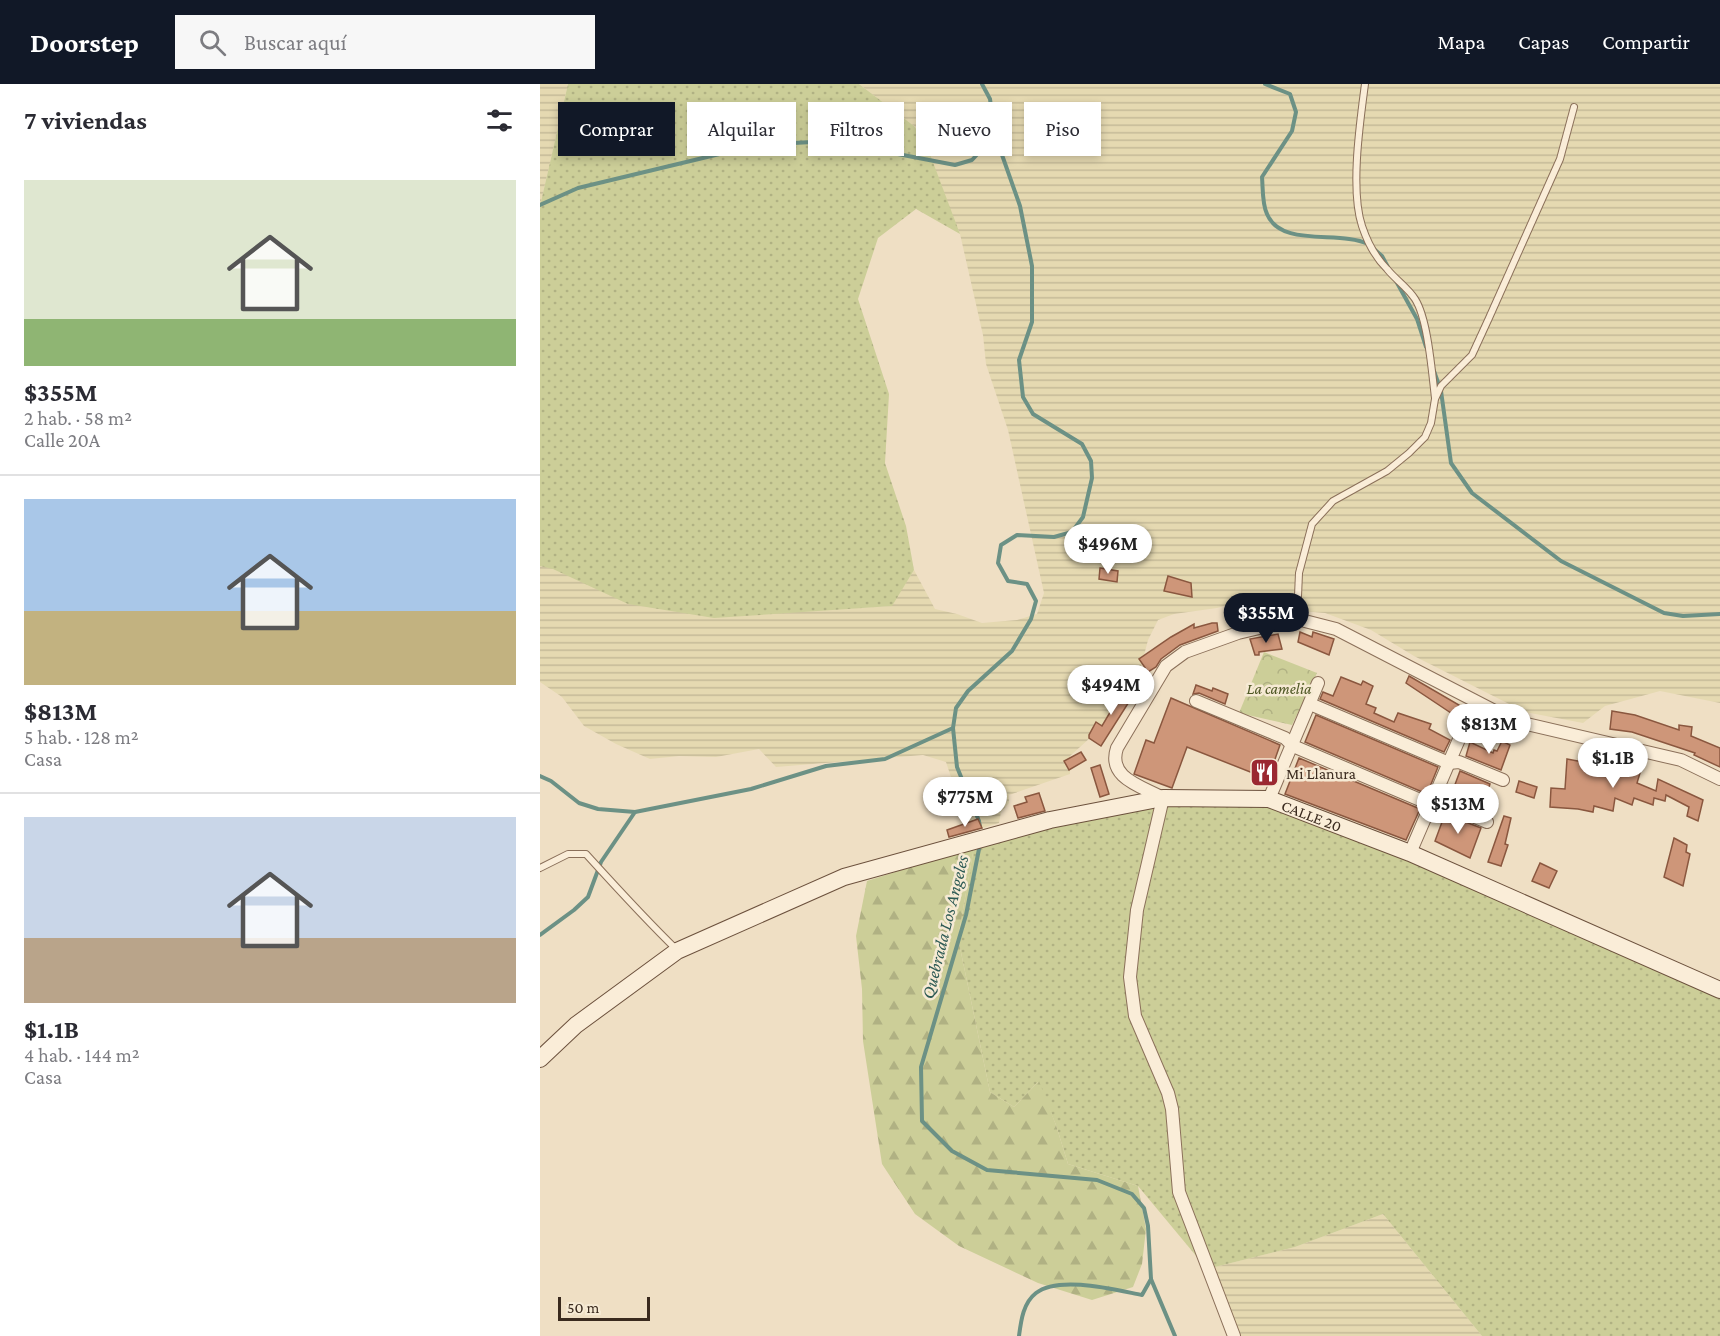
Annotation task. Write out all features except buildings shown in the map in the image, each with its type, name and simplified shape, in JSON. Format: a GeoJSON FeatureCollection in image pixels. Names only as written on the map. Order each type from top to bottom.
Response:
{"type":"FeatureCollection","features":[{"type":"Feature","properties":{"kind":"main road","name":"CALLE 20"},"geometry":{"type":"LineString","coordinates":[[540,1059],[576,1025],[677,951],[844,877],[1050,820],[1162,798],[1269,799],[1410,853],[1720,990]]}},
{"type":"Feature","properties":{"kind":"street"},"geometry":{"type":"LineString","coordinates":[[1234,1336],[1179,1192],[1172,1109],[1168,1093],[1135,1016],[1130,977],[1137,910],[1162,798],[1119,774],[1114,765],[1114,756],[1166,666],[1185,652],[1198,647],[1238,633],[1297,619],[1336,629],[1514,721],[1681,760],[1720,779]]}},
{"type":"Feature","properties":{"kind":"street"},"geometry":{"type":"LineString","coordinates":[[1269,799],[1318,683]]}},
{"type":"Feature","properties":{"kind":"street"},"geometry":{"type":"LineString","coordinates":[[1196,701],[1285,738],[1293,746],[1432,805],[1446,804],[1487,822]]}},
{"type":"Feature","properties":{"kind":"street"},"geometry":{"type":"LineString","coordinates":[[1310,704],[1449,763],[1459,762],[1503,780]]}},
{"type":"Feature","properties":{"kind":"street"},"geometry":{"type":"LineString","coordinates":[[1410,853],[1460,737]]}},
{"type":"Feature","properties":{"kind":"lane"},"geometry":{"type":"LineString","coordinates":[[1365,84],[1360,124],[1357,206],[1362,227],[1373,251],[1409,291],[1420,308],[1429,346],[1435,399]]}},
{"type":"Feature","properties":{"kind":"lane"},"geometry":{"type":"LineString","coordinates":[[1297,619],[1299,573],[1312,524],[1333,501],[1387,471],[1425,437],[1431,423],[1435,399],[1441,386],[1472,355],[1560,159],[1574,107]]}},
{"type":"Feature","properties":{"kind":"lane"},"geometry":{"type":"LineString","coordinates":[[540,868],[568,854],[586,854],[616,886],[630,905],[677,951]]}},
{"type":"Feature","properties":{"kind":"shaded area"},"geometry":{"type":"Polygon","coordinates":[[[540,84],[568,84],[564,102],[558,102],[558,128],[540,206],[540,84]]]}},
{"type":"Feature","properties":{"kind":"shaded area"},"geometry":{"type":"Polygon","coordinates":[[[859,84],[1720,84],[1720,703],[1660,691],[1605,706],[1583,723],[1525,712],[1414,656],[1371,630],[1325,613],[1301,611],[1277,615],[1272,598],[1254,598],[1217,608],[1174,614],[1158,620],[1148,640],[1136,686],[1120,711],[1070,756],[1070,774],[1009,795],[1009,803],[1001,812],[999,823],[969,832],[946,762],[923,755],[776,767],[759,749],[716,757],[679,756],[650,759],[584,726],[562,697],[540,682],[540,566],[804,611],[891,606],[914,570],[935,609],[982,623],[1017,620],[1037,614],[1044,593],[1008,430],[986,364],[983,335],[960,234],[927,156],[1012,156],[1012,102],[916,102],[916,131],[914,126],[904,118],[904,102],[883,102],[859,84]]]}},
{"type":"Feature","properties":{"kind":"shaded area"},"geometry":{"type":"Polygon","coordinates":[[[1383,1214],[1482,1336],[1231,1336],[1207,1269],[1295,1247],[1383,1214]]]}},
{"type":"Feature","properties":{"kind":"green space"},"geometry":{"type":"Polygon","coordinates":[[[568,84],[859,84],[883,102],[808,102],[808,156],[904,156],[904,118],[916,129],[916,156],[931,156],[960,234],[916,209],[878,238],[858,299],[889,394],[885,463],[906,526],[914,570],[892,606],[714,618],[628,604],[553,569],[540,566],[540,206],[558,128],[558,156],[675,156],[675,102],[564,102],[568,84]]]}},
{"type":"Feature","properties":{"kind":"green space","name":"La camelia"},"geometry":{"type":"Polygon","coordinates":[[[1264,652],[1317,673],[1292,725],[1239,713],[1264,652]]]}},
{"type":"Feature","properties":{"kind":"green space"},"geometry":{"type":"Polygon","coordinates":[[[1152,806],[1291,807],[1720,989],[1720,1336],[1482,1336],[1383,1214],[1295,1247],[1207,1269],[1138,1186],[1068,1164],[1056,1125],[1038,1082],[1014,1107],[990,1092],[958,938],[974,847],[1038,827],[1152,806]]]}},
{"type":"Feature","properties":{"kind":"green space"},"geometry":{"type":"Polygon","coordinates":[[[974,847],[958,938],[990,1092],[1014,1107],[1039,1081],[1068,1164],[1138,1186],[1146,1229],[1142,1264],[1133,1287],[1092,1300],[1038,1283],[959,1246],[915,1214],[882,1164],[863,1041],[862,989],[856,936],[867,881],[974,847]]]}},
{"type":"Feature","properties":{"kind":"waterway","name":"Quebrada Los Angeles"},"geometry":{"type":"LineString","coordinates":[[980,827],[957,767],[953,728],[956,708],[968,691],[1012,651],[1031,619],[1036,601],[1027,584],[1008,581],[998,563],[1001,545],[1017,535],[1054,537],[1072,532],[1083,517],[1092,478],[1091,461],[1082,444],[1033,414],[1023,397],[1019,360],[1032,322],[1032,266],[1020,206],[995,135],[990,99],[982,84]]}},
{"type":"Feature","properties":{"kind":"waterway"},"geometry":{"type":"LineString","coordinates":[[1265,84],[1290,94],[1296,112],[1292,131],[1262,177],[1263,201],[1267,214],[1274,224],[1298,235],[1342,238],[1368,244]]}},
{"type":"Feature","properties":{"kind":"waterway"},"geometry":{"type":"LineString","coordinates":[[540,205],[578,188],[757,145],[830,141],[955,165],[972,160],[976,156]]}},
{"type":"Feature","properties":{"kind":"waterway"},"geometry":{"type":"LineString","coordinates":[[1374,249],[1382,256],[1389,269]]}},
{"type":"Feature","properties":{"kind":"waterway"},"geometry":{"type":"LineString","coordinates":[[1396,281],[1417,319],[1426,347]]}},
{"type":"Feature","properties":{"kind":"waterway"},"geometry":{"type":"LineString","coordinates":[[1434,371],[1441,391],[1451,463],[1472,493],[1561,561],[1664,613],[1683,616],[1720,614]]}},
{"type":"Feature","properties":{"kind":"waterway"},"geometry":{"type":"LineString","coordinates":[[540,776],[551,781],[579,803],[598,809],[635,812],[751,789],[826,766],[885,759],[953,728]]}},
{"type":"Feature","properties":{"kind":"waterway"},"geometry":{"type":"LineString","coordinates":[[540,935],[588,897],[601,862],[635,812]]}},
{"type":"Feature","properties":{"kind":"waterway","name":"Quebrada Los Angeles"},"geometry":{"type":"LineString","coordinates":[[980,844],[966,915],[921,1067],[922,1121],[952,1151],[987,1170],[1097,1180],[1132,1194],[1144,1208],[1148,1226],[1151,1279],[1142,1295],[1088,1285],[1073,1284],[1046,1288],[1036,1293],[1028,1302],[1023,1313],[1019,1336]]}},
{"type":"Feature","properties":{"kind":"waterway"},"geometry":{"type":"LineString","coordinates":[[1151,1279],[1175,1336]]}},
{"type":"Feature","properties":{"kind":"place","name":"Mi Llanura"},"geometry":{"type":"Point","coordinates":[1265,773]}}]}
